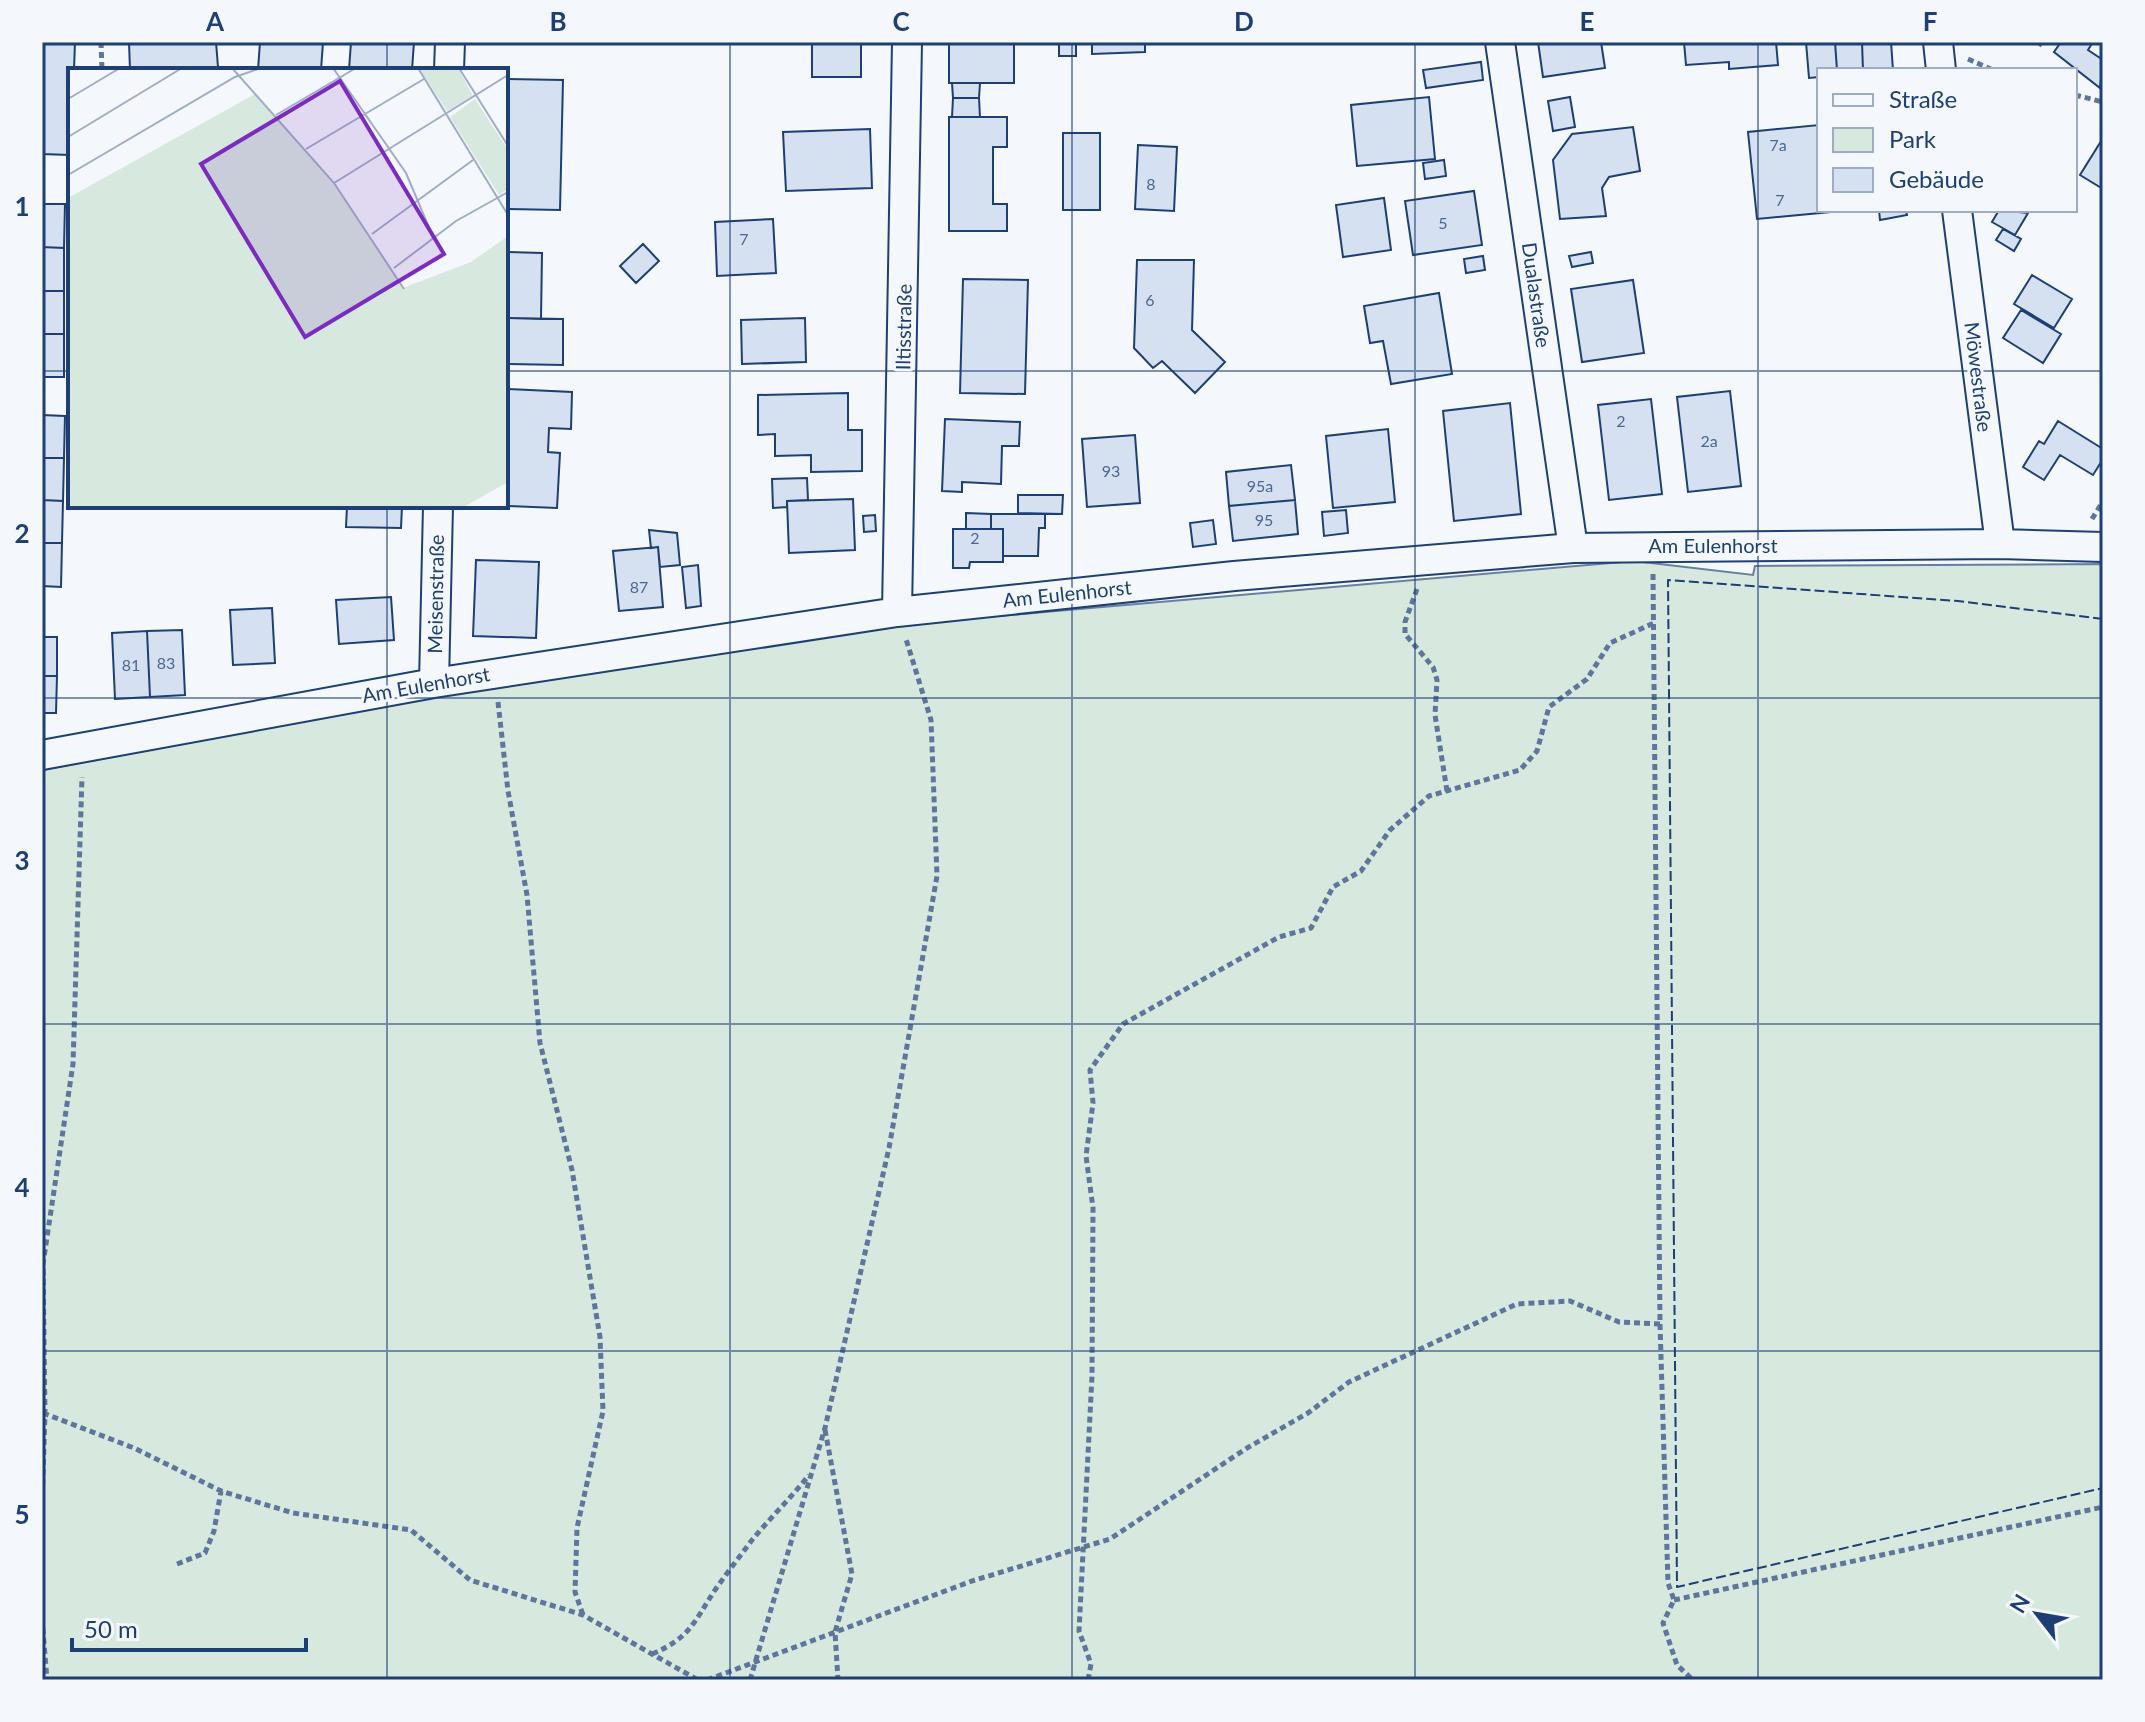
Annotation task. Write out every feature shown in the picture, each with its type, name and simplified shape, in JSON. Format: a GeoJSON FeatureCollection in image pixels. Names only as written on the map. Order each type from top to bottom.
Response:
{"type":"FeatureCollection","features":[{"type":"Feature","properties":{"kind":"street"},"geometry":{"type":"LineString","coordinates":[[449,68],[450,42]]}},
{"type":"Feature","properties":{"kind":"street","name":"Iltisstraße"},"geometry":{"type":"LineString","coordinates":[[897,612],[907,42]]}},
{"type":"Feature","properties":{"kind":"street","name":"Dualastraße"},"geometry":{"type":"LineString","coordinates":[[1500,42],[1573,548]]}},
{"type":"Feature","properties":{"kind":"street"},"geometry":{"type":"LineString","coordinates":[[1938,42],[1941,68]]}},
{"type":"Feature","properties":{"kind":"street","name":"Möwestraße"},"geometry":{"type":"LineString","coordinates":[[1957,212],[2000,544]]}},
{"type":"Feature","properties":{"kind":"street","name":"Meisenstraße"},"geometry":{"type":"LineString","coordinates":[[434,683],[438,508]]}},
{"type":"Feature","properties":{"kind":"street","name":"Am Eulenhorst"},"geometry":{"type":"LineString","coordinates":[[42,755],[434,683],[897,612],[1234,576],[1573,548],[2000,544],[2103,547]]}},
{"type":"Feature","properties":{"kind":"path"},"geometry":{"type":"LineString","coordinates":[[101,42],[102,68]]}},
{"type":"Feature","properties":{"kind":"path"},"geometry":{"type":"LineString","coordinates":[[2037,42],[2045,47]]}},
{"type":"Feature","properties":{"kind":"path"},"geometry":{"type":"LineString","coordinates":[[2077,96],[2103,102]]}},
{"type":"Feature","properties":{"kind":"path"},"geometry":{"type":"LineString","coordinates":[[1653,546],[1660,1324],[1668,1583],[1674,1600],[1663,1623],[1677,1665],[1693,1680]]}},
{"type":"Feature","properties":{"kind":"path"},"geometry":{"type":"LineString","coordinates":[[1419,561],[1418,585],[1405,622],[1405,634],[1433,667],[1437,680],[1435,715],[1447,791]]}},
{"type":"Feature","properties":{"kind":"path"},"geometry":{"type":"LineString","coordinates":[[750,1680],[825,1428],[889,1148],[937,876],[931,720],[897,612]]}},
{"type":"Feature","properties":{"kind":"path"},"geometry":{"type":"LineString","coordinates":[[1088,1680],[1091,1664],[1079,1631],[1092,1376],[1093,1208],[1086,1156],[1093,1103],[1090,1070],[1123,1024],[1279,937],[1311,928],[1333,887],[1361,871],[1390,830],[1429,796],[1520,770],[1537,751],[1549,707],[1587,679],[1610,643],[1654,623]]}},
{"type":"Feature","properties":{"kind":"path"},"geometry":{"type":"LineString","coordinates":[[492,674],[525,881],[540,1043],[572,1170],[600,1337],[603,1411],[577,1528],[575,1592],[583,1615]]}},
{"type":"Feature","properties":{"kind":"path"},"geometry":{"type":"LineString","coordinates":[[42,1505],[43,1264],[73,1064],[83,747]]}},
{"type":"Feature","properties":{"kind":"path"},"geometry":{"type":"LineString","coordinates":[[707,1680],[972,1581],[1110,1539],[1247,1448],[1308,1413],[1349,1382],[1517,1304],[1570,1301],[1619,1322],[1660,1324]]}},
{"type":"Feature","properties":{"kind":"path"},"geometry":{"type":"LineString","coordinates":[[44,1414],[134,1448],[221,1491],[293,1513],[411,1530],[470,1580],[583,1615],[698,1680]]}},
{"type":"Feature","properties":{"kind":"path"},"geometry":{"type":"LineString","coordinates":[[825,1428],[852,1574],[835,1632],[838,1680]]}},
{"type":"Feature","properties":{"kind":"path"},"geometry":{"type":"LineString","coordinates":[[651,1654],[674,1645],[692,1629],[714,1591],[755,1536],[782,1510],[811,1472]]}},
{"type":"Feature","properties":{"kind":"path"},"geometry":{"type":"LineString","coordinates":[[177,1564],[205,1553],[214,1531],[221,1491]]}},
{"type":"Feature","properties":{"kind":"path"},"geometry":{"type":"LineString","coordinates":[[1674,1600],[2103,1507]]}},
{"type":"Feature","properties":{"kind":"path"},"geometry":{"type":"LineString","coordinates":[[42,1618],[47,1680]]}},
{"type":"Feature","properties":{"kind":"green space"},"geometry":{"type":"Polygon","coordinates":[[[1634,561],[1753,575],[1755,566],[2103,564],[2103,1680],[42,1680],[42,770],[438,696],[918,623],[1634,561]]]}},
{"type":"Feature","properties":{"kind":"building"},"geometry":{"type":"Polygon","coordinates":[[[42,42],[75,42],[74,68],[68,68],[68,155],[42,154],[42,42]]]}},
{"type":"Feature","properties":{"kind":"building"},"geometry":{"type":"Polygon","coordinates":[[[129,42],[216,42],[218,67],[130,68],[129,42]]]}},
{"type":"Feature","properties":{"kind":"building"},"geometry":{"type":"Polygon","coordinates":[[[260,42],[323,42],[321,68],[258,68],[260,42]]]}},
{"type":"Feature","properties":{"kind":"building"},"geometry":{"type":"Polygon","coordinates":[[[351,42],[414,42],[412,68],[349,68],[351,42]]]}},
{"type":"Feature","properties":{"kind":"building"},"geometry":{"type":"Polygon","coordinates":[[[812,42],[861,42],[861,77],[812,77],[812,42]]]}},
{"type":"Feature","properties":{"kind":"building"},"geometry":{"type":"Polygon","coordinates":[[[949,42],[1014,42],[1014,83],[949,83],[949,42]]]}},
{"type":"Feature","properties":{"kind":"building"},"geometry":{"type":"Polygon","coordinates":[[[1059,42],[1076,42],[1076,56],[1059,56],[1059,42]]]}},
{"type":"Feature","properties":{"kind":"building"},"geometry":{"type":"Polygon","coordinates":[[[1092,42],[1145,42],[1145,52],[1092,54],[1092,42]]]}},
{"type":"Feature","properties":{"kind":"building"},"geometry":{"type":"Polygon","coordinates":[[[1538,42],[1601,42],[1605,68],[1543,77],[1538,42]]]}},
{"type":"Feature","properties":{"kind":"building"},"geometry":{"type":"Polygon","coordinates":[[[1684,42],[1776,42],[1778,65],[1729,69],[1729,62],[1686,65],[1684,42]]]}},
{"type":"Feature","properties":{"kind":"building"},"geometry":{"type":"Polygon","coordinates":[[[1806,42],[1835,42],[1837,68],[1817,68],[1817,77],[1809,78],[1806,42]]]}},
{"type":"Feature","properties":{"kind":"building"},"geometry":{"type":"Polygon","coordinates":[[[1835,42],[1862,42],[1863,68],[1837,68],[1835,42]]]}},
{"type":"Feature","properties":{"kind":"building"},"geometry":{"type":"Polygon","coordinates":[[[1862,42],[1891,42],[1893,68],[1863,68],[1862,42]]]}},
{"type":"Feature","properties":{"kind":"building"},"geometry":{"type":"Polygon","coordinates":[[[2061,42],[2093,42],[2088,50],[2103,60],[2100,88],[2077,68],[2054,52],[2061,42]]]}},
{"type":"Feature","properties":{"kind":"building"},"geometry":{"type":"Polygon","coordinates":[[[1481,62],[1483,80],[1426,88],[1423,70],[1481,62]]]}},
{"type":"Feature","properties":{"kind":"building"},"geometry":{"type":"Polygon","coordinates":[[[508,79],[563,80],[560,210],[508,209],[508,79]]]}},
{"type":"Feature","properties":{"kind":"building"},"geometry":{"type":"Polygon","coordinates":[[[952,83],[980,83],[979,98],[953,98],[952,83]]]}},
{"type":"Feature","properties":{"kind":"building"},"geometry":{"type":"Polygon","coordinates":[[[1429,97],[1435,159],[1357,166],[1351,105],[1429,97]]]}},
{"type":"Feature","properties":{"kind":"building"},"geometry":{"type":"Polygon","coordinates":[[[1570,97],[1575,127],[1553,131],[1548,101],[1570,97]]]}},
{"type":"Feature","properties":{"kind":"building"},"geometry":{"type":"Polygon","coordinates":[[[953,98],[979,98],[980,117],[952,117],[953,98]]]}},
{"type":"Feature","properties":{"kind":"building"},"geometry":{"type":"Polygon","coordinates":[[[949,117],[1007,117],[1007,147],[993,147],[993,204],[1007,204],[1007,231],[949,231],[949,117]]]}},
{"type":"Feature","properties":{"kind":"building"},"geometry":{"type":"Polygon","coordinates":[[[1817,125],[1817,212],[1831,212],[1757,219],[1748,132],[1817,125]]]}},
{"type":"Feature","properties":{"kind":"building"},"geometry":{"type":"Polygon","coordinates":[[[1633,127],[1640,171],[1609,177],[1602,188],[1606,216],[1560,219],[1553,160],[1572,134],[1633,127]]]}},
{"type":"Feature","properties":{"kind":"building"},"geometry":{"type":"Polygon","coordinates":[[[870,129],[872,188],[786,191],[783,132],[870,129]]]}},
{"type":"Feature","properties":{"kind":"building"},"geometry":{"type":"Polygon","coordinates":[[[1063,133],[1100,133],[1100,210],[1063,210],[1063,133]]]}},
{"type":"Feature","properties":{"kind":"building"},"geometry":{"type":"Polygon","coordinates":[[[2103,138],[2103,189],[2080,175],[2103,138]]]}},
{"type":"Feature","properties":{"kind":"building"},"geometry":{"type":"Polygon","coordinates":[[[1138,145],[1177,147],[1174,211],[1135,209],[1138,145]]]}},
{"type":"Feature","properties":{"kind":"building"},"geometry":{"type":"Polygon","coordinates":[[[1444,160],[1446,176],[1425,179],[1423,163],[1444,160]]]}},
{"type":"Feature","properties":{"kind":"building"},"geometry":{"type":"Polygon","coordinates":[[[1474,191],[1482,245],[1413,255],[1405,201],[1474,191]]]}},
{"type":"Feature","properties":{"kind":"building"},"geometry":{"type":"Polygon","coordinates":[[[1384,198],[1391,250],[1343,257],[1336,205],[1384,198]]]}},
{"type":"Feature","properties":{"kind":"building"},"geometry":{"type":"Polygon","coordinates":[[[42,204],[65,204],[64,248],[42,247],[42,204]]]}},
{"type":"Feature","properties":{"kind":"building"},"geometry":{"type":"Polygon","coordinates":[[[1879,212],[1906,212],[1907,215],[1880,220],[1879,212]]]}},
{"type":"Feature","properties":{"kind":"building"},"geometry":{"type":"Polygon","coordinates":[[[1998,212],[2028,213],[2015,235],[1992,222],[1998,212]]]}},
{"type":"Feature","properties":{"kind":"building"},"geometry":{"type":"Polygon","coordinates":[[[773,219],[776,273],[717,276],[715,222],[773,219]]]}},
{"type":"Feature","properties":{"kind":"building"},"geometry":{"type":"Polygon","coordinates":[[[2003,229],[2021,239],[2014,251],[1996,240],[2003,229]]]}},
{"type":"Feature","properties":{"kind":"building"},"geometry":{"type":"Polygon","coordinates":[[[643,244],[659,261],[636,283],[620,266],[643,244]]]}},
{"type":"Feature","properties":{"kind":"building"},"geometry":{"type":"Polygon","coordinates":[[[42,247],[64,248],[64,291],[42,291],[42,247]]]}},
{"type":"Feature","properties":{"kind":"building"},"geometry":{"type":"Polygon","coordinates":[[[508,252],[542,253],[541,319],[508,318],[508,252]]]}},
{"type":"Feature","properties":{"kind":"building"},"geometry":{"type":"Polygon","coordinates":[[[1591,252],[1593,263],[1572,267],[1569,256],[1591,252]]]}},
{"type":"Feature","properties":{"kind":"building"},"geometry":{"type":"Polygon","coordinates":[[[1483,256],[1485,270],[1466,273],[1464,259],[1483,256]]]}},
{"type":"Feature","properties":{"kind":"building"},"geometry":{"type":"Polygon","coordinates":[[[1137,260],[1194,260],[1192,330],[1225,362],[1195,393],[1162,361],[1153,368],[1134,348],[1137,260]]]}},
{"type":"Feature","properties":{"kind":"building"},"geometry":{"type":"Polygon","coordinates":[[[2032,275],[2072,299],[2054,328],[2014,304],[2032,275]]]}},
{"type":"Feature","properties":{"kind":"building"},"geometry":{"type":"Polygon","coordinates":[[[963,279],[1028,280],[1025,394],[960,393],[963,279]]]}},
{"type":"Feature","properties":{"kind":"building"},"geometry":{"type":"Polygon","coordinates":[[[1633,280],[1644,353],[1582,362],[1571,289],[1633,280]]]}},
{"type":"Feature","properties":{"kind":"building"},"geometry":{"type":"Polygon","coordinates":[[[42,291],[64,291],[64,334],[42,334],[42,291]]]}},
{"type":"Feature","properties":{"kind":"building"},"geometry":{"type":"Polygon","coordinates":[[[1439,293],[1452,374],[1391,384],[1383,341],[1370,343],[1364,306],[1439,293]]]}},
{"type":"Feature","properties":{"kind":"building"},"geometry":{"type":"Polygon","coordinates":[[[2021,310],[2061,334],[2043,363],[2003,338],[2021,310]]]}},
{"type":"Feature","properties":{"kind":"building"},"geometry":{"type":"Polygon","coordinates":[[[508,318],[563,319],[563,365],[508,364],[508,318]]]}},
{"type":"Feature","properties":{"kind":"building"},"geometry":{"type":"Polygon","coordinates":[[[805,318],[806,362],[742,364],[741,320],[805,318]]]}},
{"type":"Feature","properties":{"kind":"building"},"geometry":{"type":"Polygon","coordinates":[[[42,334],[64,334],[64,377],[42,377],[42,334]]]}},
{"type":"Feature","properties":{"kind":"building"},"geometry":{"type":"Polygon","coordinates":[[[508,389],[572,392],[571,429],[549,428],[548,452],[560,453],[557,508],[508,506],[508,389]]]}},
{"type":"Feature","properties":{"kind":"building"},"geometry":{"type":"Polygon","coordinates":[[[1730,391],[1741,486],[1688,492],[1677,397],[1730,391]]]}},
{"type":"Feature","properties":{"kind":"building"},"geometry":{"type":"Polygon","coordinates":[[[848,393],[848,430],[862,430],[862,471],[811,472],[811,455],[775,456],[775,434],[758,435],[758,395],[848,393]]]}},
{"type":"Feature","properties":{"kind":"building"},"geometry":{"type":"Polygon","coordinates":[[[1651,399],[1662,494],[1609,500],[1598,405],[1651,399]]]}},
{"type":"Feature","properties":{"kind":"building"},"geometry":{"type":"Polygon","coordinates":[[[1510,403],[1521,514],[1454,521],[1443,411],[1510,403]]]}},
{"type":"Feature","properties":{"kind":"building"},"geometry":{"type":"Polygon","coordinates":[[[42,415],[65,416],[64,458],[42,458],[42,415]]]}},
{"type":"Feature","properties":{"kind":"building"},"geometry":{"type":"Polygon","coordinates":[[[945,419],[1020,422],[1019,446],[1002,446],[1001,484],[962,482],[962,492],[942,491],[945,419]]]}},
{"type":"Feature","properties":{"kind":"building"},"geometry":{"type":"Polygon","coordinates":[[[2058,421],[2103,449],[2103,459],[2093,475],[2060,455],[2044,480],[2023,467],[2039,441],[2044,444],[2058,421]]]}},
{"type":"Feature","properties":{"kind":"building"},"geometry":{"type":"Polygon","coordinates":[[[1388,429],[1395,502],[1333,508],[1326,436],[1388,429]]]}},
{"type":"Feature","properties":{"kind":"building"},"geometry":{"type":"Polygon","coordinates":[[[1135,435],[1140,503],[1087,507],[1082,439],[1135,435]]]}},
{"type":"Feature","properties":{"kind":"building"},"geometry":{"type":"Polygon","coordinates":[[[42,458],[64,458],[63,501],[42,500],[42,458]]]}},
{"type":"Feature","properties":{"kind":"building"},"geometry":{"type":"Polygon","coordinates":[[[1291,465],[1295,500],[1229,506],[1226,472],[1291,465]]]}},
{"type":"Feature","properties":{"kind":"building"},"geometry":{"type":"Polygon","coordinates":[[[807,478],[808,500],[787,501],[787,507],[773,508],[772,479],[807,478]]]}},
{"type":"Feature","properties":{"kind":"building"},"geometry":{"type":"Polygon","coordinates":[[[1018,495],[1063,495],[1062,514],[1018,513],[1018,495]]]}},
{"type":"Feature","properties":{"kind":"building"},"geometry":{"type":"Polygon","coordinates":[[[853,499],[855,550],[789,553],[787,501],[853,499]]]}},
{"type":"Feature","properties":{"kind":"building"},"geometry":{"type":"Polygon","coordinates":[[[42,500],[63,501],[62,543],[42,543],[42,500]]]}},
{"type":"Feature","properties":{"kind":"building"},"geometry":{"type":"Polygon","coordinates":[[[1295,500],[1298,534],[1233,541],[1229,506],[1295,500]]]}},
{"type":"Feature","properties":{"kind":"building"},"geometry":{"type":"Polygon","coordinates":[[[347,508],[402,508],[401,528],[346,527],[347,508]]]}},
{"type":"Feature","properties":{"kind":"building"},"geometry":{"type":"Polygon","coordinates":[[[1346,510],[1348,533],[1324,536],[1322,512],[1346,510]]]}},
{"type":"Feature","properties":{"kind":"building"},"geometry":{"type":"Polygon","coordinates":[[[966,513],[991,514],[991,529],[966,529],[966,513]]]}},
{"type":"Feature","properties":{"kind":"building"},"geometry":{"type":"Polygon","coordinates":[[[991,514],[1045,514],[1045,528],[1039,528],[1038,556],[1003,556],[1003,529],[991,529],[991,514]]]}},
{"type":"Feature","properties":{"kind":"building"},"geometry":{"type":"Polygon","coordinates":[[[875,515],[876,531],[864,532],[863,516],[875,515]]]}},
{"type":"Feature","properties":{"kind":"building"},"geometry":{"type":"Polygon","coordinates":[[[1213,520],[1216,544],[1193,547],[1190,523],[1213,520]]]}},
{"type":"Feature","properties":{"kind":"building"},"geometry":{"type":"Polygon","coordinates":[[[953,529],[1003,529],[1003,562],[970,562],[969,568],[953,568],[953,529]]]}},
{"type":"Feature","properties":{"kind":"building"},"geometry":{"type":"Polygon","coordinates":[[[649,530],[677,533],[680,565],[660,567],[658,547],[651,548],[649,530]]]}},
{"type":"Feature","properties":{"kind":"building"},"geometry":{"type":"Polygon","coordinates":[[[42,543],[62,543],[61,587],[42,586],[42,543]]]}},
{"type":"Feature","properties":{"kind":"building"},"geometry":{"type":"Polygon","coordinates":[[[658,547],[663,607],[619,611],[613,551],[658,547]]]}},
{"type":"Feature","properties":{"kind":"building"},"geometry":{"type":"Polygon","coordinates":[[[476,560],[539,562],[536,638],[473,636],[476,560]]]}},
{"type":"Feature","properties":{"kind":"building"},"geometry":{"type":"Polygon","coordinates":[[[698,565],[701,606],[686,608],[682,567],[698,565]]]}},
{"type":"Feature","properties":{"kind":"building"},"geometry":{"type":"Polygon","coordinates":[[[391,597],[394,640],[339,644],[336,600],[391,597]]]}},
{"type":"Feature","properties":{"kind":"building"},"geometry":{"type":"Polygon","coordinates":[[[272,608],[275,663],[233,665],[230,610],[272,608]]]}},
{"type":"Feature","properties":{"kind":"building"},"geometry":{"type":"Polygon","coordinates":[[[182,630],[185,695],[150,697],[147,631],[182,630]]]}},
{"type":"Feature","properties":{"kind":"building"},"geometry":{"type":"Polygon","coordinates":[[[147,631],[150,697],[115,699],[112,633],[147,631]]]}},
{"type":"Feature","properties":{"kind":"building"},"geometry":{"type":"Polygon","coordinates":[[[42,637],[57,637],[57,676],[42,676],[42,637]]]}},
{"type":"Feature","properties":{"kind":"building"},"geometry":{"type":"Polygon","coordinates":[[[42,676],[57,676],[56,713],[42,713],[42,676]]]}},
{"type":"Feature","properties":{"kind":"fence"},"geometry":{"type":"LineString","coordinates":[[2103,619],[1958,601],[1668,580],[1677,1587],[2103,1488]]}}]}
